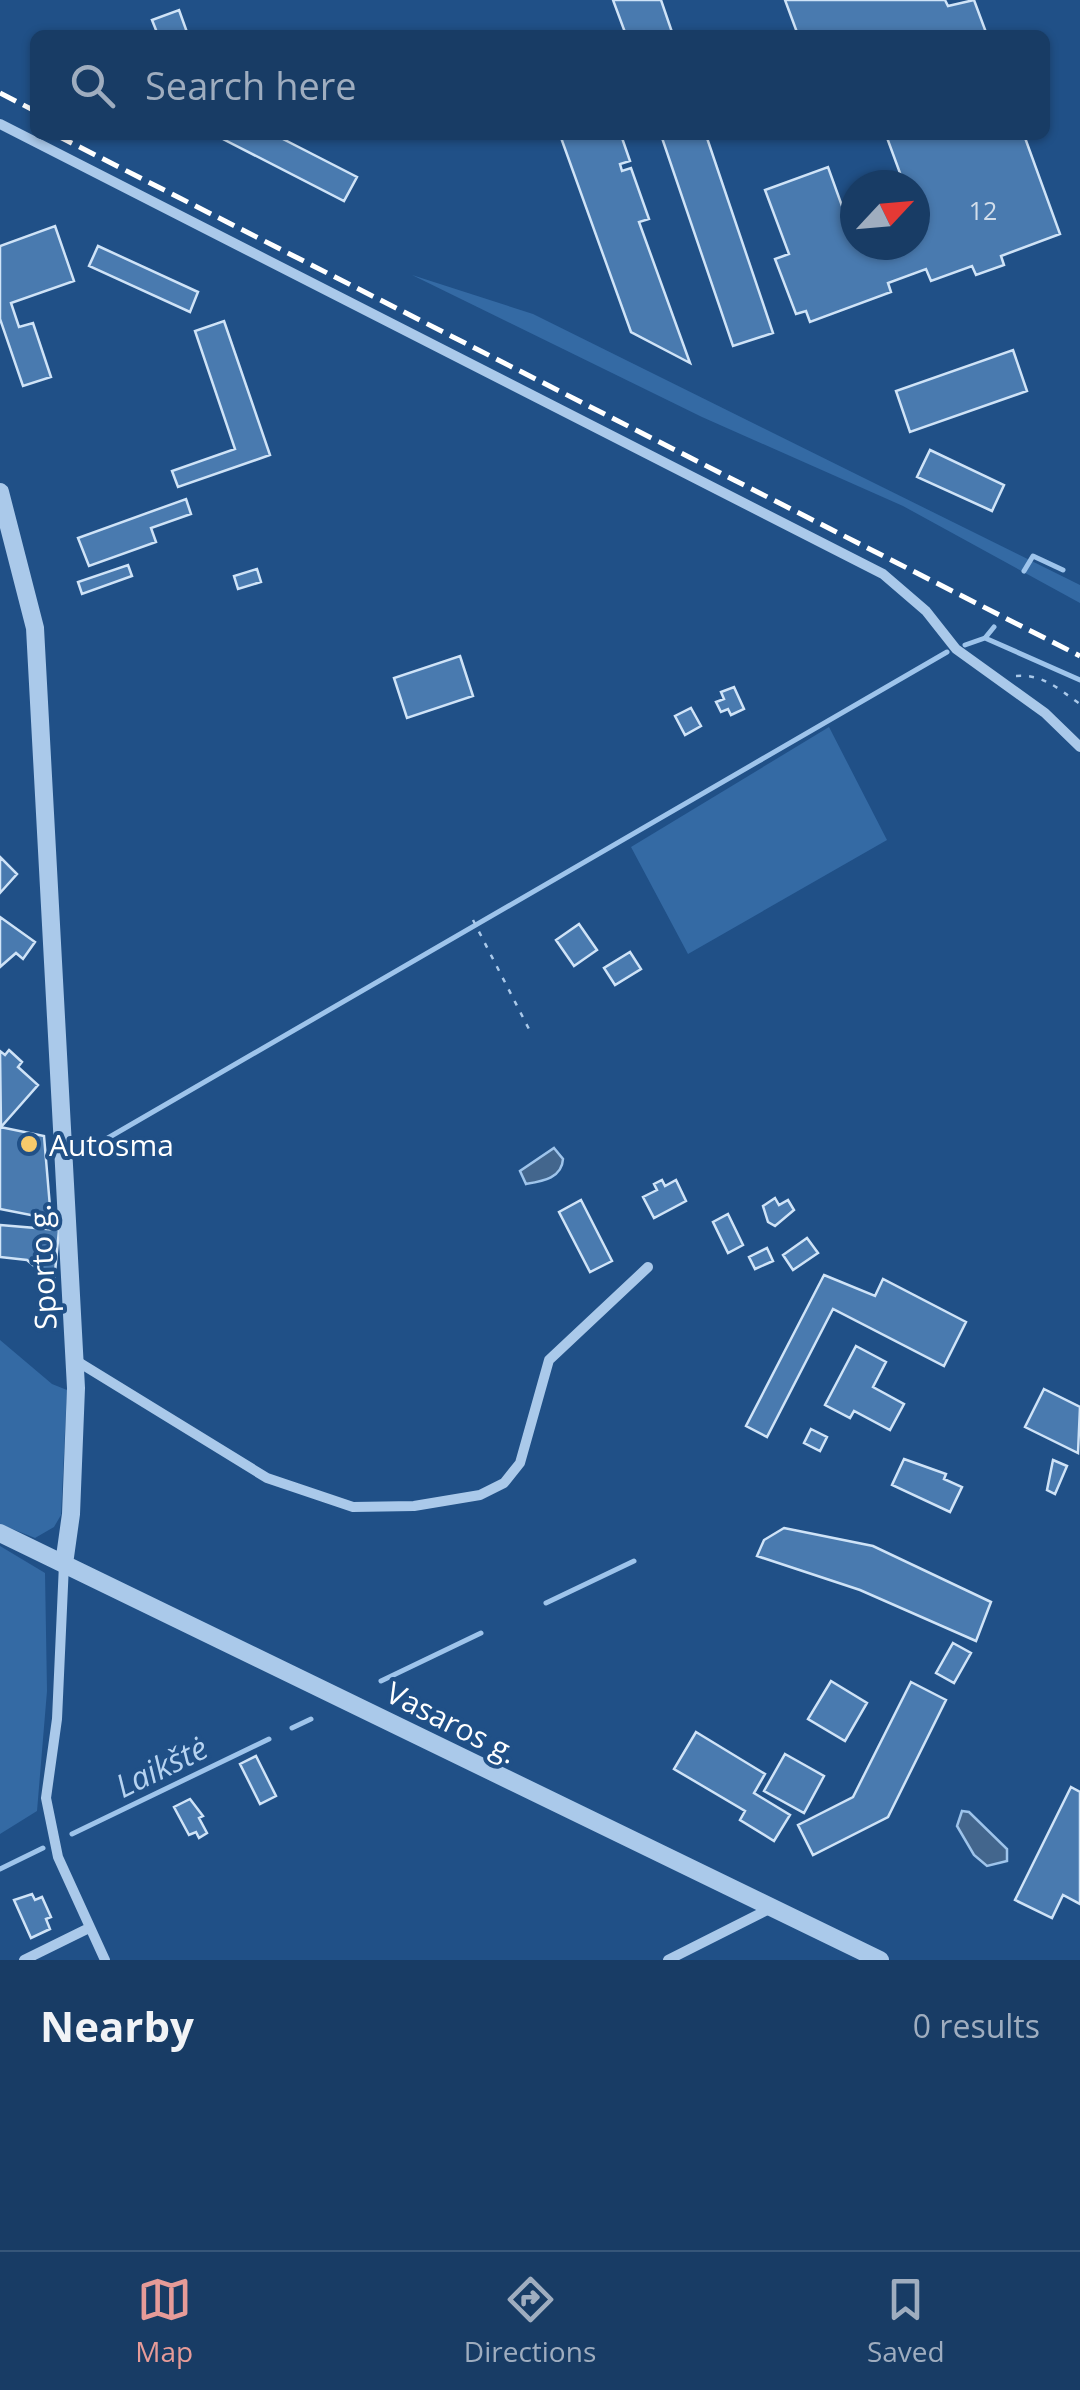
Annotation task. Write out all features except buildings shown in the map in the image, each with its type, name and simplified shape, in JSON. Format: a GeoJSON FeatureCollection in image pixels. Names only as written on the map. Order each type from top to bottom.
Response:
{"type":"FeatureCollection","features":[{"type":"Feature","properties":{"kind":"street"},"geometry":{"type":"LineString","coordinates":[[0,124],[30,139]]}},
{"type":"Feature","properties":{"kind":"street"},"geometry":{"type":"LineString","coordinates":[[31,140],[883,574],[926,611],[956,649],[1045,713],[1080,747]]}},
{"type":"Feature","properties":{"kind":"street","name":"Sporto g."},"geometry":{"type":"LineString","coordinates":[[0,492],[6,532],[35,628],[74,1360],[71,1514],[64,1564]]}},
{"type":"Feature","properties":{"kind":"street"},"geometry":{"type":"LineString","coordinates":[[74,1360],[268,1478],[353,1507],[414,1506],[480,1495],[504,1483],[520,1463],[539,1383],[549,1360],[648,1268]]}},
{"type":"Feature","properties":{"kind":"street","name":"Vasaros g."},"geometry":{"type":"LineString","coordinates":[[0,1533],[880,1960]]}},
{"type":"Feature","properties":{"kind":"street"},"geometry":{"type":"LineString","coordinates":[[64,1564],[57,1719],[46,1798],[58,1857],[105,1960]]}},
{"type":"Feature","properties":{"kind":"street"},"geometry":{"type":"LineString","coordinates":[[668,1960],[769,1909]]}},
{"type":"Feature","properties":{"kind":"street"},"geometry":{"type":"LineString","coordinates":[[24,1960],[89,1928]]}},
{"type":"Feature","properties":{"kind":"path"},"geometry":{"type":"LineString","coordinates":[[996,680],[1033,675],[1080,704]]}},
{"type":"Feature","properties":{"kind":"path"},"geometry":{"type":"LineString","coordinates":[[473,920],[492,966],[532,1036]]}},
{"type":"Feature","properties":{"kind":"shaded area"},"geometry":{"type":"Polygon","coordinates":[[[412,275],[533,314],[1080,585],[1080,603],[903,506],[702,417],[412,275]]]}},
{"type":"Feature","properties":{"kind":"shaded area"},"geometry":{"type":"Polygon","coordinates":[[[829,727],[887,840],[688,954],[631,847],[829,727]]]}},
{"type":"Feature","properties":{"kind":"shaded area"},"geometry":{"type":"Polygon","coordinates":[[[554,1148],[563,1159],[559,1170],[545,1180],[526,1184],[520,1171],[554,1148]]]}},
{"type":"Feature","properties":{"kind":"shaded area"},"geometry":{"type":"Polygon","coordinates":[[[0,1340],[52,1384],[67,1390],[61,1515],[54,1527],[35,1538],[0,1524],[0,1340]]]}},
{"type":"Feature","properties":{"kind":"shaded area"},"geometry":{"type":"Polygon","coordinates":[[[0,1546],[45,1573],[47,1691],[37,1811],[0,1834],[0,1546]]]}},
{"type":"Feature","properties":{"kind":"shaded area"},"geometry":{"type":"Polygon","coordinates":[[[962,1811],[969,1812],[1007,1849],[1007,1861],[987,1866],[974,1855],[957,1826],[962,1811]]]}},
{"type":"Feature","properties":{"kind":"waterway"},"geometry":{"type":"LineString","coordinates":[[1024,571],[1033,556],[1063,570]]}},
{"type":"Feature","properties":{"kind":"waterway"},"geometry":{"type":"LineString","coordinates":[[965,645],[985,638],[994,627]]}},
{"type":"Feature","properties":{"kind":"waterway"},"geometry":{"type":"LineString","coordinates":[[985,638],[1080,680]]}},
{"type":"Feature","properties":{"kind":"waterway"},"geometry":{"type":"LineString","coordinates":[[82,1153],[947,652]]}},
{"type":"Feature","properties":{"kind":"waterway","name":"Laikštė"},"geometry":{"type":"LineString","coordinates":[[546,1603],[634,1561]]}},
{"type":"Feature","properties":{"kind":"waterway","name":"Laikštė"},"geometry":{"type":"LineString","coordinates":[[381,1681],[481,1633]]}},
{"type":"Feature","properties":{"kind":"waterway","name":"Laikštė"},"geometry":{"type":"LineString","coordinates":[[292,1728],[311,1719]]}},
{"type":"Feature","properties":{"kind":"waterway","name":"Laikštė"},"geometry":{"type":"LineString","coordinates":[[72,1834],[269,1739]]}},
{"type":"Feature","properties":{"kind":"waterway","name":"Laikštė"},"geometry":{"type":"LineString","coordinates":[[0,1869],[43,1848]]}},
{"type":"Feature","properties":{"kind":"railway"},"geometry":{"type":"LineString","coordinates":[[0,93],[30,108]]}},
{"type":"Feature","properties":{"kind":"railway"},"geometry":{"type":"LineString","coordinates":[[66,140],[1080,656]]}},
{"type":"Feature","properties":{"kind":"place","name":"Autosma"},"geometry":{"type":"Point","coordinates":[29,1144]}}]}
